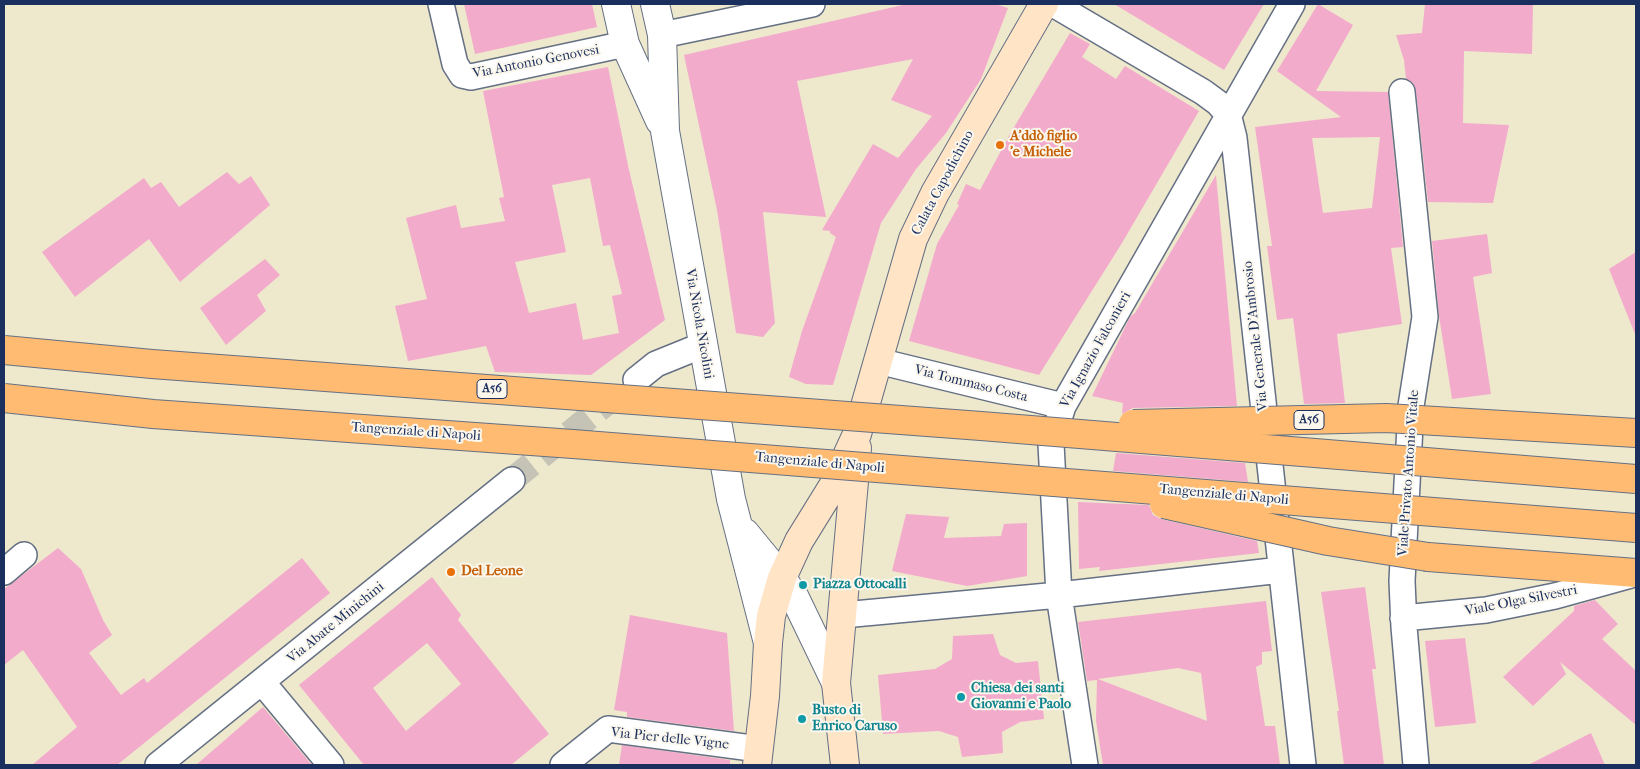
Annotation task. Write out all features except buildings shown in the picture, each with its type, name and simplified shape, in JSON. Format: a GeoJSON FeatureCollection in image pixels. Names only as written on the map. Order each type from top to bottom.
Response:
{"type":"FeatureCollection","features":[{"type":"Feature","properties":{"kind":"highway","name":"A56"},"geometry":{"type":"LineString","coordinates":[[4,350],[152,364],[981,426],[1386,418],[1452,420],[1636,433]]}},
{"type":"Feature","properties":{"kind":"highway","name":"Tangenziale di Napoli"},"geometry":{"type":"LineString","coordinates":[[4,398],[153,414],[574,444],[1636,528]]}},
{"type":"Feature","properties":{"kind":"highway"},"geometry":{"type":"LineString","coordinates":[[981,426],[1636,479]]}},
{"type":"Feature","properties":{"kind":"highway"},"geometry":{"type":"LineString","coordinates":[[1073,483],[1272,529],[1378,550],[1428,557],[1636,573]]}},
{"type":"Feature","properties":{"kind":"main road","name":"Calata Capodichino"},"geometry":{"type":"LineString","coordinates":[[758,757],[765,696],[768,643],[772,616],[782,578],[799,541],[833,486],[857,434],[917,231],[935,193],[1044,4]]}},
{"type":"Feature","properties":{"kind":"main road","name":"Calata Capodichino"},"geometry":{"type":"LineString","coordinates":[[845,765],[836,683],[857,434]]}},
{"type":"Feature","properties":{"kind":"street","name":"Via Antonio Genovesi"},"geometry":{"type":"LineString","coordinates":[[441,4],[455,64],[462,75],[471,76],[625,44]]}},
{"type":"Feature","properties":{"kind":"street","name":"Via Nicola Nicolini"},"geometry":{"type":"LineString","coordinates":[[616,4],[625,44],[665,131]]}},
{"type":"Feature","properties":{"kind":"street","name":"Via Nicola Nicolini"},"geometry":{"type":"LineString","coordinates":[[655,4],[662,35],[665,131],[736,516],[768,643]]}},
{"type":"Feature","properties":{"kind":"street"},"geometry":{"type":"LineString","coordinates":[[1053,4],[1203,92],[1218,103],[1228,114]]}},
{"type":"Feature","properties":{"kind":"street","name":"Via Ignazio Falconieri"},"geometry":{"type":"LineString","coordinates":[[1085,765],[1060,595],[1051,444],[1063,406],[1292,4]]}},
{"type":"Feature","properties":{"kind":"street"},"geometry":{"type":"LineString","coordinates":[[625,44],[804,5]]}},
{"type":"Feature","properties":{"kind":"street","name":"Viale Privato Antonio Vitale"},"geometry":{"type":"LineString","coordinates":[[1402,92],[1425,317],[1411,406],[1402,581],[1416,765]]}},
{"type":"Feature","properties":{"kind":"street","name":"Via Generale D'Ambrosio"},"geometry":{"type":"LineString","coordinates":[[1228,114],[1234,138],[1303,765]]}},
{"type":"Feature","properties":{"kind":"street"},"geometry":{"type":"LineString","coordinates":[[636,380],[656,364],[703,345]]}},
{"type":"Feature","properties":{"kind":"street","name":"Via Tommaso Costa"},"geometry":{"type":"LineString","coordinates":[[878,361],[1063,406]]}},
{"type":"Feature","properties":{"kind":"street","name":"Via Abate Minichini"},"geometry":{"type":"LineString","coordinates":[[158,765],[512,480]]}},
{"type":"Feature","properties":{"kind":"street","name":"Via Nicola Nicolini"},"geometry":{"type":"LineString","coordinates":[[736,516],[745,533],[782,578],[808,620],[836,683]]}},
{"type":"Feature","properties":{"kind":"street"},"geometry":{"type":"LineString","coordinates":[[4,572],[24,555]]}},
{"type":"Feature","properties":{"kind":"street"},"geometry":{"type":"LineString","coordinates":[[843,615],[1060,595],[1281,570]]}},
{"type":"Feature","properties":{"kind":"street","name":"Viale Olga Silvestri"},"geometry":{"type":"LineString","coordinates":[[1404,618],[1486,610],[1555,596],[1636,573]]}},
{"type":"Feature","properties":{"kind":"street"},"geometry":{"type":"LineString","coordinates":[[262,682],[332,765]]}},
{"type":"Feature","properties":{"kind":"street","name":"Via Pier delle Vigne"},"geometry":{"type":"LineString","coordinates":[[563,765],[608,728],[758,757]]}},
{"type":"Feature","properties":{"kind":"tunnel"},"geometry":{"type":"LineString","coordinates":[[512,480],[624,389]]}},
{"type":"Feature","properties":{"kind":"place","name":"A'ddò figlio 'e Michele"},"geometry":{"type":"Point","coordinates":[1000,145]}},
{"type":"Feature","properties":{"kind":"place","name":"Del Leone"},"geometry":{"type":"Point","coordinates":[451,572]}},
{"type":"Feature","properties":{"kind":"place","name":"Piazza Ottocalli"},"geometry":{"type":"Point","coordinates":[803,585]}},
{"type":"Feature","properties":{"kind":"place","name":"Chiesa dei santi Giovanni e Paolo"},"geometry":{"type":"Point","coordinates":[961,697]}},
{"type":"Feature","properties":{"kind":"place","name":"Busto di Enrico Caruso"},"geometry":{"type":"Point","coordinates":[802,719]}}]}
